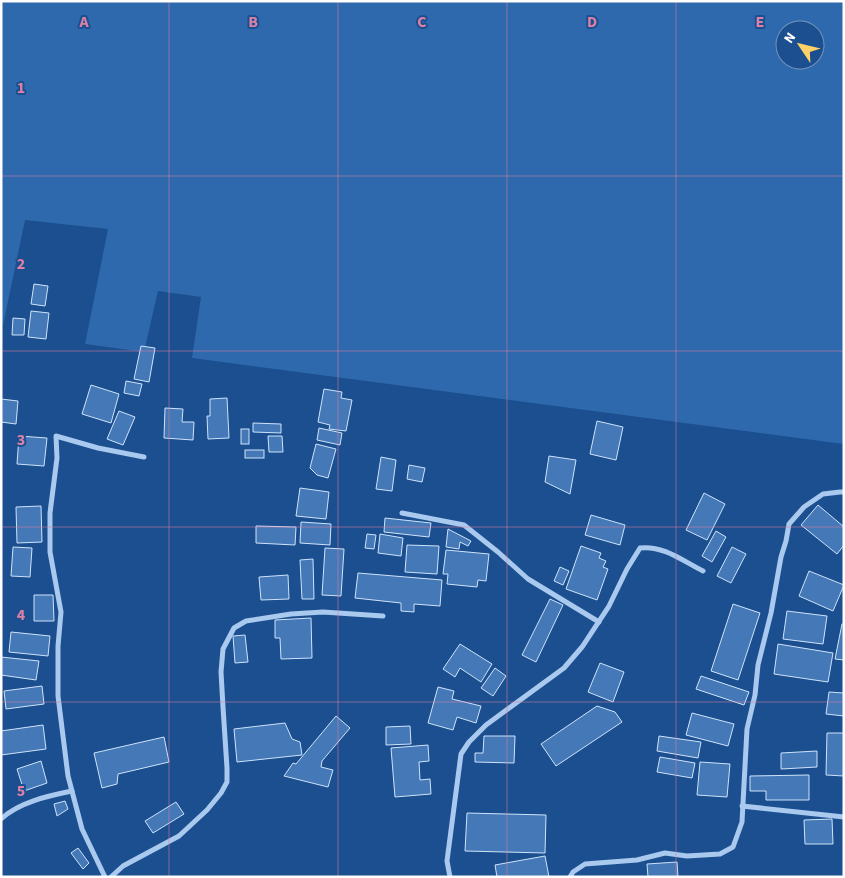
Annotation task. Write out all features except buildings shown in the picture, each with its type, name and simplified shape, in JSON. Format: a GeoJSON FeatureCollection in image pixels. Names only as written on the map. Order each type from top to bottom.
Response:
{"type":"FeatureCollection","features":[{"type":"Feature","properties":{"kind":"street"},"geometry":{"type":"LineString","coordinates":[[105,877],[82,829],[68,776],[58,696],[61,612],[50,552],[50,513],[57,458],[56,436],[98,448],[144,457]]}},
{"type":"Feature","properties":{"kind":"street"},"geometry":{"type":"LineString","coordinates":[[570,877],[573,872],[585,864],[637,860],[665,853],[687,856],[720,854],[733,847],[742,822],[747,729],[755,695],[758,665],[771,613],[789,524],[804,507],[823,494],[844,492]]}},
{"type":"Feature","properties":{"kind":"street"},"geometry":{"type":"LineString","coordinates":[[402,513],[464,526],[498,552],[528,579],[599,622]]}},
{"type":"Feature","properties":{"kind":"street"},"geometry":{"type":"LineString","coordinates":[[450,877],[447,860],[461,754],[469,742],[486,725],[564,668],[582,647],[610,606],[635,554],[640,548],[660,549],[703,571]]}},
{"type":"Feature","properties":{"kind":"street"},"geometry":{"type":"LineString","coordinates":[[111,877],[122,866],[179,836],[207,810],[221,793],[226,782],[227,768],[222,707],[223,649],[234,628],[246,621],[291,614],[323,612],[383,616]]}},
{"type":"Feature","properties":{"kind":"street"},"geometry":{"type":"LineString","coordinates":[[1,819],[8,812],[46,797],[72,791]]}},
{"type":"Feature","properties":{"kind":"street"},"geometry":{"type":"LineString","coordinates":[[742,806],[844,817]]}},
{"type":"Feature","properties":{"kind":"shaded area"},"geometry":{"type":"Polygon","coordinates":[[[1,1],[844,1],[844,444],[192,358],[201,297],[158,291],[144,352],[85,344],[108,229],[25,220],[3,325],[1,325],[1,1]]]}}]}
